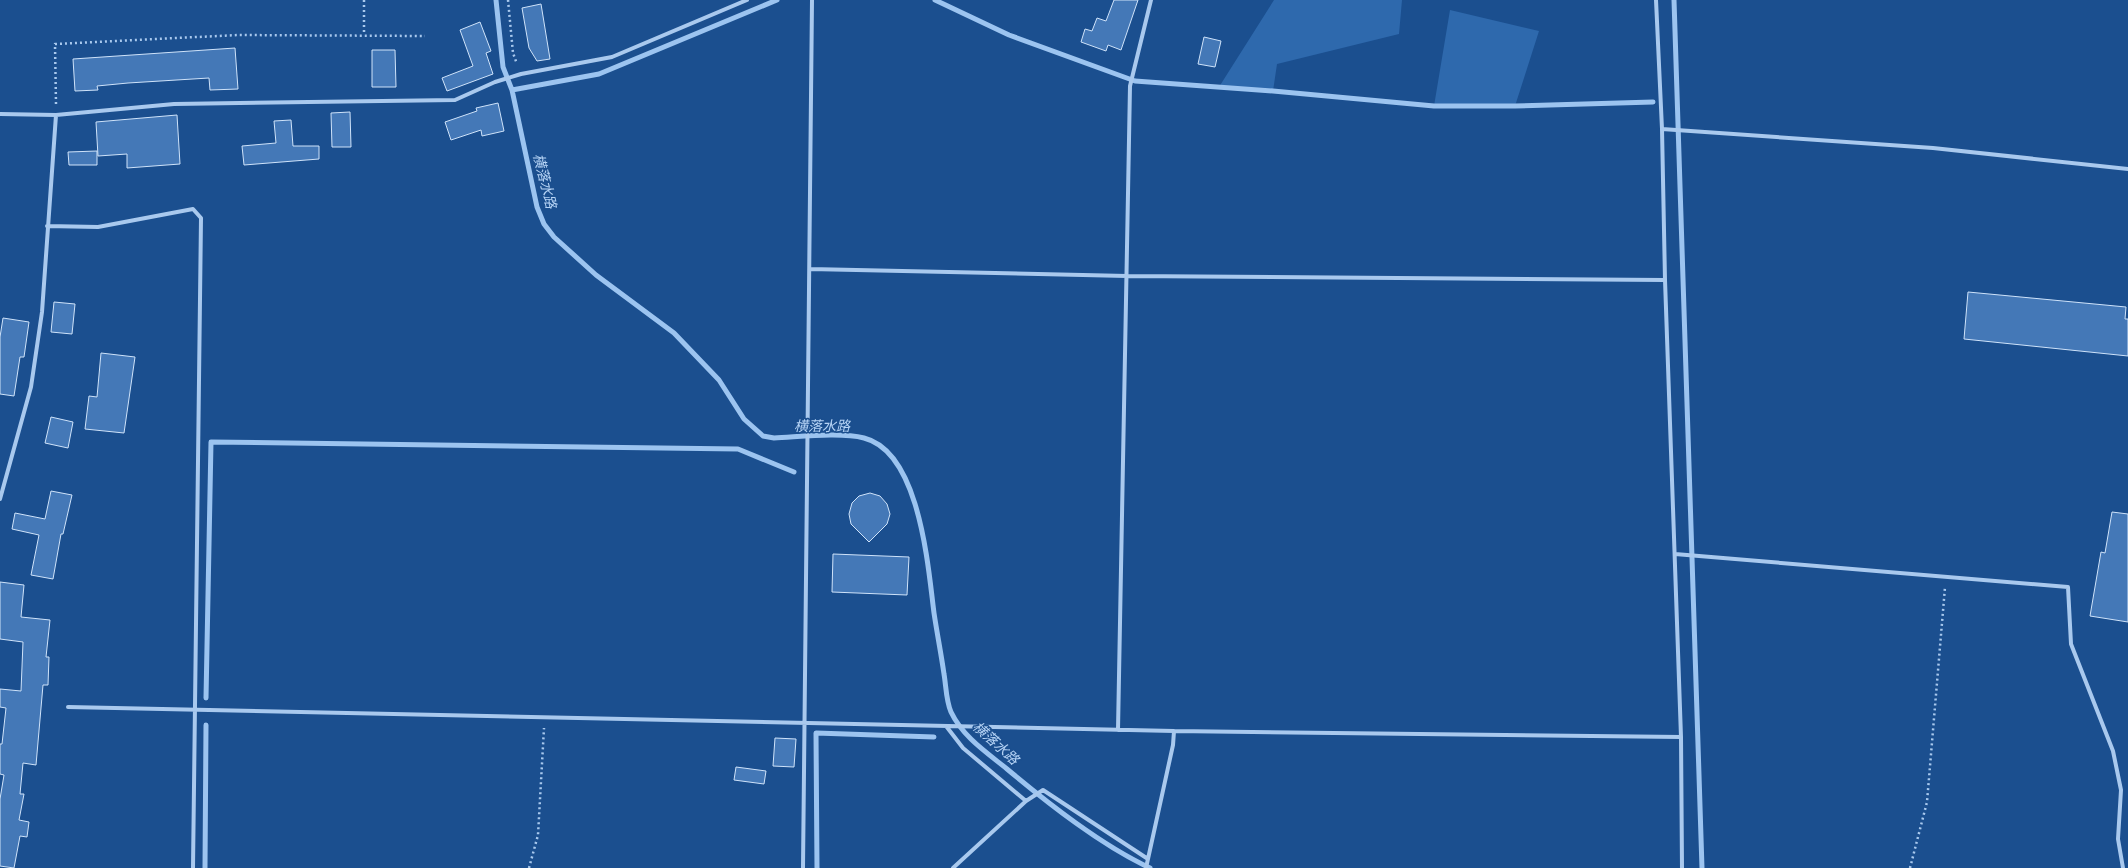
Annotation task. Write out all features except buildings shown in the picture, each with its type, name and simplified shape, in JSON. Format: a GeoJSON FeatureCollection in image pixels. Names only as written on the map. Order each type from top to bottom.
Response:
{"type":"FeatureCollection","features":[{"type":"Feature","properties":{"kind":"street"},"geometry":{"type":"LineString","coordinates":[[0,114],[56,115],[174,104],[455,100],[495,82],[521,74],[612,57],[746,0]]}},
{"type":"Feature","properties":{"kind":"street"},"geometry":{"type":"LineString","coordinates":[[803,868],[809,423],[812,0]]}},
{"type":"Feature","properties":{"kind":"street"},"geometry":{"type":"LineString","coordinates":[[1118,730],[1130,86],[1151,0]]}},
{"type":"Feature","properties":{"kind":"street"},"geometry":{"type":"LineString","coordinates":[[1656,0],[1662,129],[1665,280],[1681,737],[1682,868]]}},
{"type":"Feature","properties":{"kind":"street"},"geometry":{"type":"LineString","coordinates":[[0,499],[31,387],[42,312],[56,115]]}},
{"type":"Feature","properties":{"kind":"street"},"geometry":{"type":"LineString","coordinates":[[1662,129],[1933,148],[2128,169]]}},
{"type":"Feature","properties":{"kind":"street"},"geometry":{"type":"LineString","coordinates":[[47,226],[98,227],[193,210],[201,218],[193,868]]}},
{"type":"Feature","properties":{"kind":"street"},"geometry":{"type":"LineString","coordinates":[[810,269],[1127,276],[1665,280]]}},
{"type":"Feature","properties":{"kind":"street"},"geometry":{"type":"LineString","coordinates":[[1675,554],[2068,587],[2071,644],[2113,751],[2121,790],[2118,839],[2123,868]]}},
{"type":"Feature","properties":{"kind":"street"},"geometry":{"type":"LineString","coordinates":[[68,707],[195,711],[805,722],[1118,730],[1681,737]]}},
{"type":"Feature","properties":{"kind":"street"},"geometry":{"type":"LineString","coordinates":[[946,726],[964,748],[1026,801]]}},
{"type":"Feature","properties":{"kind":"street"},"geometry":{"type":"LineString","coordinates":[[1146,868],[1173,744],[1174,731]]}},
{"type":"Feature","properties":{"kind":"street"},"geometry":{"type":"LineString","coordinates":[[953,868],[1026,801],[1044,790],[1148,859]]}},
{"type":"Feature","properties":{"kind":"path"},"geometry":{"type":"LineString","coordinates":[[364,0],[364,36]]}},
{"type":"Feature","properties":{"kind":"path"},"geometry":{"type":"LineString","coordinates":[[508,0],[513,53],[521,74]]}},
{"type":"Feature","properties":{"kind":"path"},"geometry":{"type":"LineString","coordinates":[[56,115],[55,44],[238,35],[425,36]]}},
{"type":"Feature","properties":{"kind":"path"},"geometry":{"type":"LineString","coordinates":[[1910,868],[1927,802],[1946,577]]}},
{"type":"Feature","properties":{"kind":"path"},"geometry":{"type":"LineString","coordinates":[[529,868],[538,835],[545,717]]}},
{"type":"Feature","properties":{"kind":"shaded area"},"geometry":{"type":"Polygon","coordinates":[[[1274,0],[1402,0],[1399,34],[1277,64],[1273,91],[1219,87],[1274,0]]]}},
{"type":"Feature","properties":{"kind":"shaded area"},"geometry":{"type":"Polygon","coordinates":[[[1450,10],[1539,31],[1515,106],[1434,106],[1450,10]]]}},
{"type":"Feature","properties":{"kind":"waterway","name":"横落水路"},"geometry":{"type":"LineString","coordinates":[[496,0],[503,67],[512,90],[537,207],[544,224],[554,237],[596,275],[674,333],[719,380],[744,419],[763,436],[774,438],[832,435],[854,436],[864,438],[883,448],[898,465],[909,487],[918,514],[924,541],[947,698],[949,708],[956,721],[968,737],[976,744],[1058,810],[1113,848],[1150,868]]}},
{"type":"Feature","properties":{"kind":"waterway"},"geometry":{"type":"LineString","coordinates":[[512,90],[599,74],[777,0]]}},
{"type":"Feature","properties":{"kind":"waterway"},"geometry":{"type":"LineString","coordinates":[[935,0],[1009,35],[1135,81],[1273,91],[1434,106],[1515,106],[1653,102]]}},
{"type":"Feature","properties":{"kind":"waterway"},"geometry":{"type":"LineString","coordinates":[[1674,0],[1702,868]]}},
{"type":"Feature","properties":{"kind":"waterway"},"geometry":{"type":"LineString","coordinates":[[206,698],[211,442],[738,449],[794,472]]}},
{"type":"Feature","properties":{"kind":"waterway"},"geometry":{"type":"LineString","coordinates":[[205,868],[206,725]]}},
{"type":"Feature","properties":{"kind":"waterway"},"geometry":{"type":"LineString","coordinates":[[817,868],[816,733],[934,737]]}}]}
